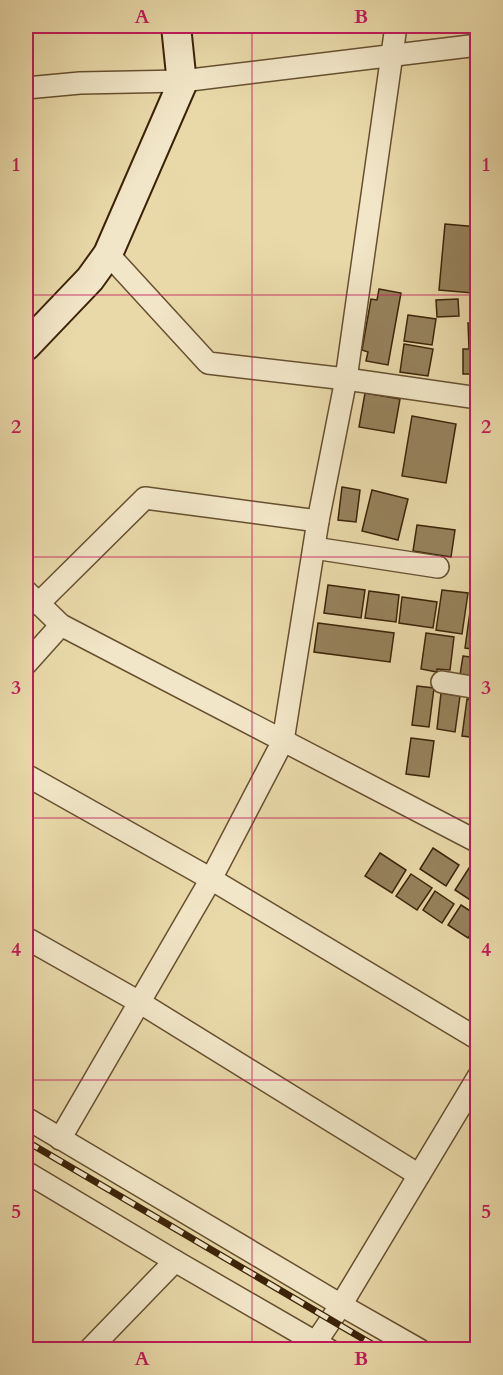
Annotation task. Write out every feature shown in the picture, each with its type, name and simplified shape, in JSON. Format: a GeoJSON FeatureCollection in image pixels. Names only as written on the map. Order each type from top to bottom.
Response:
{"type":"FeatureCollection","features":[{"type":"Feature","properties":{"kind":"street"},"geometry":{"type":"LineString","coordinates":[[26,346],[90,279],[108,254],[182,81],[176,26]]}},
{"type":"Feature","properties":{"kind":"street"},"geometry":{"type":"LineString","coordinates":[[60,1139],[211,879],[283,741],[318,521],[346,379],[396,26]]}},
{"type":"Feature","properties":{"kind":"street"},"geometry":{"type":"LineString","coordinates":[[26,88],[80,83],[182,81],[477,45]]}},
{"type":"Feature","properties":{"kind":"street"},"geometry":{"type":"LineString","coordinates":[[108,254],[208,363],[346,379],[477,398]]}},
{"type":"Feature","properties":{"kind":"street"},"geometry":{"type":"LineString","coordinates":[[318,521],[145,498],[32,598],[61,625],[477,842]]}},
{"type":"Feature","properties":{"kind":"street"},"geometry":{"type":"LineString","coordinates":[[314,548],[438,567]]}},
{"type":"Feature","properties":{"kind":"street"},"geometry":{"type":"LineString","coordinates":[[26,664],[61,625]]}},
{"type":"Feature","properties":{"kind":"street"},"geometry":{"type":"LineString","coordinates":[[442,682],[477,688]]}},
{"type":"Feature","properties":{"kind":"street"},"geometry":{"type":"LineString","coordinates":[[26,776],[211,879],[477,1039]]}},
{"type":"Feature","properties":{"kind":"street"},"geometry":{"type":"LineString","coordinates":[[26,938],[139,1002],[419,1175]]}},
{"type":"Feature","properties":{"kind":"street"},"geometry":{"type":"LineString","coordinates":[[26,1172],[322,1346],[341,1305],[477,1077]]}},
{"type":"Feature","properties":{"kind":"street"},"geometry":{"type":"LineString","coordinates":[[26,1118],[420,1350]]}},
{"type":"Feature","properties":{"kind":"street"},"geometry":{"type":"LineString","coordinates":[[89,1350],[175,1261]]}},
{"type":"Feature","properties":{"kind":"building"},"geometry":{"type":"Polygon","coordinates":[[[445,224],[478,227],[473,293],[439,290],[445,224]]]}},
{"type":"Feature","properties":{"kind":"building"},"geometry":{"type":"Polygon","coordinates":[[[379,289],[401,293],[388,365],[366,361],[368,352],[362,350],[371,299],[377,300],[379,289]]]}},
{"type":"Feature","properties":{"kind":"building"},"geometry":{"type":"Polygon","coordinates":[[[458,299],[459,316],[437,317],[436,300],[458,299]]]}},
{"type":"Feature","properties":{"kind":"building"},"geometry":{"type":"Polygon","coordinates":[[[408,315],[436,319],[432,345],[404,341],[408,315]]]}},
{"type":"Feature","properties":{"kind":"building"},"geometry":{"type":"Polygon","coordinates":[[[468,323],[478,323],[478,374],[463,374],[463,349],[469,349],[468,323]]]}},
{"type":"Feature","properties":{"kind":"building"},"geometry":{"type":"Polygon","coordinates":[[[404,344],[433,349],[428,376],[400,372],[404,344]]]}},
{"type":"Feature","properties":{"kind":"building"},"geometry":{"type":"Polygon","coordinates":[[[365,393],[400,399],[394,433],[359,427],[365,393]]]}},
{"type":"Feature","properties":{"kind":"building"},"geometry":{"type":"Polygon","coordinates":[[[412,416],[456,424],[446,483],[402,476],[412,416]]]}},
{"type":"Feature","properties":{"kind":"building"},"geometry":{"type":"Polygon","coordinates":[[[342,487],[360,490],[356,522],[338,520],[342,487]]]}},
{"type":"Feature","properties":{"kind":"building"},"geometry":{"type":"Polygon","coordinates":[[[372,490],[408,499],[398,540],[362,531],[372,490]]]}},
{"type":"Feature","properties":{"kind":"building"},"geometry":{"type":"Polygon","coordinates":[[[417,525],[455,530],[451,557],[413,551],[417,525]]]}},
{"type":"Feature","properties":{"kind":"building"},"geometry":{"type":"Polygon","coordinates":[[[328,585],[365,590],[361,618],[324,613],[328,585]]]}},
{"type":"Feature","properties":{"kind":"building"},"geometry":{"type":"Polygon","coordinates":[[[442,590],[468,593],[462,634],[436,630],[442,590]]]}},
{"type":"Feature","properties":{"kind":"building"},"geometry":{"type":"Polygon","coordinates":[[[369,591],[399,595],[396,622],[365,618],[369,591]]]}},
{"type":"Feature","properties":{"kind":"building"},"geometry":{"type":"Polygon","coordinates":[[[402,597],[437,602],[433,628],[399,623],[402,597]]]}},
{"type":"Feature","properties":{"kind":"building"},"geometry":{"type":"Polygon","coordinates":[[[472,597],[478,597],[478,650],[465,648],[472,597]]]}},
{"type":"Feature","properties":{"kind":"building"},"geometry":{"type":"Polygon","coordinates":[[[318,623],[394,633],[390,662],[314,652],[318,623]]]}},
{"type":"Feature","properties":{"kind":"building"},"geometry":{"type":"Polygon","coordinates":[[[426,633],[454,637],[450,670],[437,669],[437,672],[421,669],[426,633]]]}},
{"type":"Feature","properties":{"kind":"building"},"geometry":{"type":"Polygon","coordinates":[[[463,656],[478,658],[478,678],[460,675],[463,656]]]}},
{"type":"Feature","properties":{"kind":"building"},"geometry":{"type":"Polygon","coordinates":[[[417,686],[434,688],[429,727],[412,725],[417,686]]]}},
{"type":"Feature","properties":{"kind":"building"},"geometry":{"type":"Polygon","coordinates":[[[441,693],[460,696],[455,732],[437,729],[441,693]]]}},
{"type":"Feature","properties":{"kind":"building"},"geometry":{"type":"Polygon","coordinates":[[[467,699],[478,700],[478,738],[462,736],[467,699]]]}},
{"type":"Feature","properties":{"kind":"building"},"geometry":{"type":"Polygon","coordinates":[[[411,738],[434,741],[429,777],[406,774],[411,738]]]}},
{"type":"Feature","properties":{"kind":"building"},"geometry":{"type":"Polygon","coordinates":[[[433,848],[459,865],[446,886],[420,869],[433,848]]]}},
{"type":"Feature","properties":{"kind":"building"},"geometry":{"type":"Polygon","coordinates":[[[380,853],[406,870],[392,893],[365,876],[380,853]]]}},
{"type":"Feature","properties":{"kind":"building"},"geometry":{"type":"Polygon","coordinates":[[[469,868],[478,874],[478,905],[455,890],[469,868]]]}},
{"type":"Feature","properties":{"kind":"building"},"geometry":{"type":"Polygon","coordinates":[[[411,874],[432,888],[417,910],[396,896],[411,874]]]}},
{"type":"Feature","properties":{"kind":"building"},"geometry":{"type":"Polygon","coordinates":[[[435,891],[454,904],[442,923],[423,910],[435,891]]]}},
{"type":"Feature","properties":{"kind":"building"},"geometry":{"type":"Polygon","coordinates":[[[461,905],[478,916],[478,923],[468,938],[448,925],[461,905]]]}},
{"type":"Feature","properties":{"kind":"railway"},"geometry":{"type":"LineString","coordinates":[[26,1141],[382,1350]]}}]}
